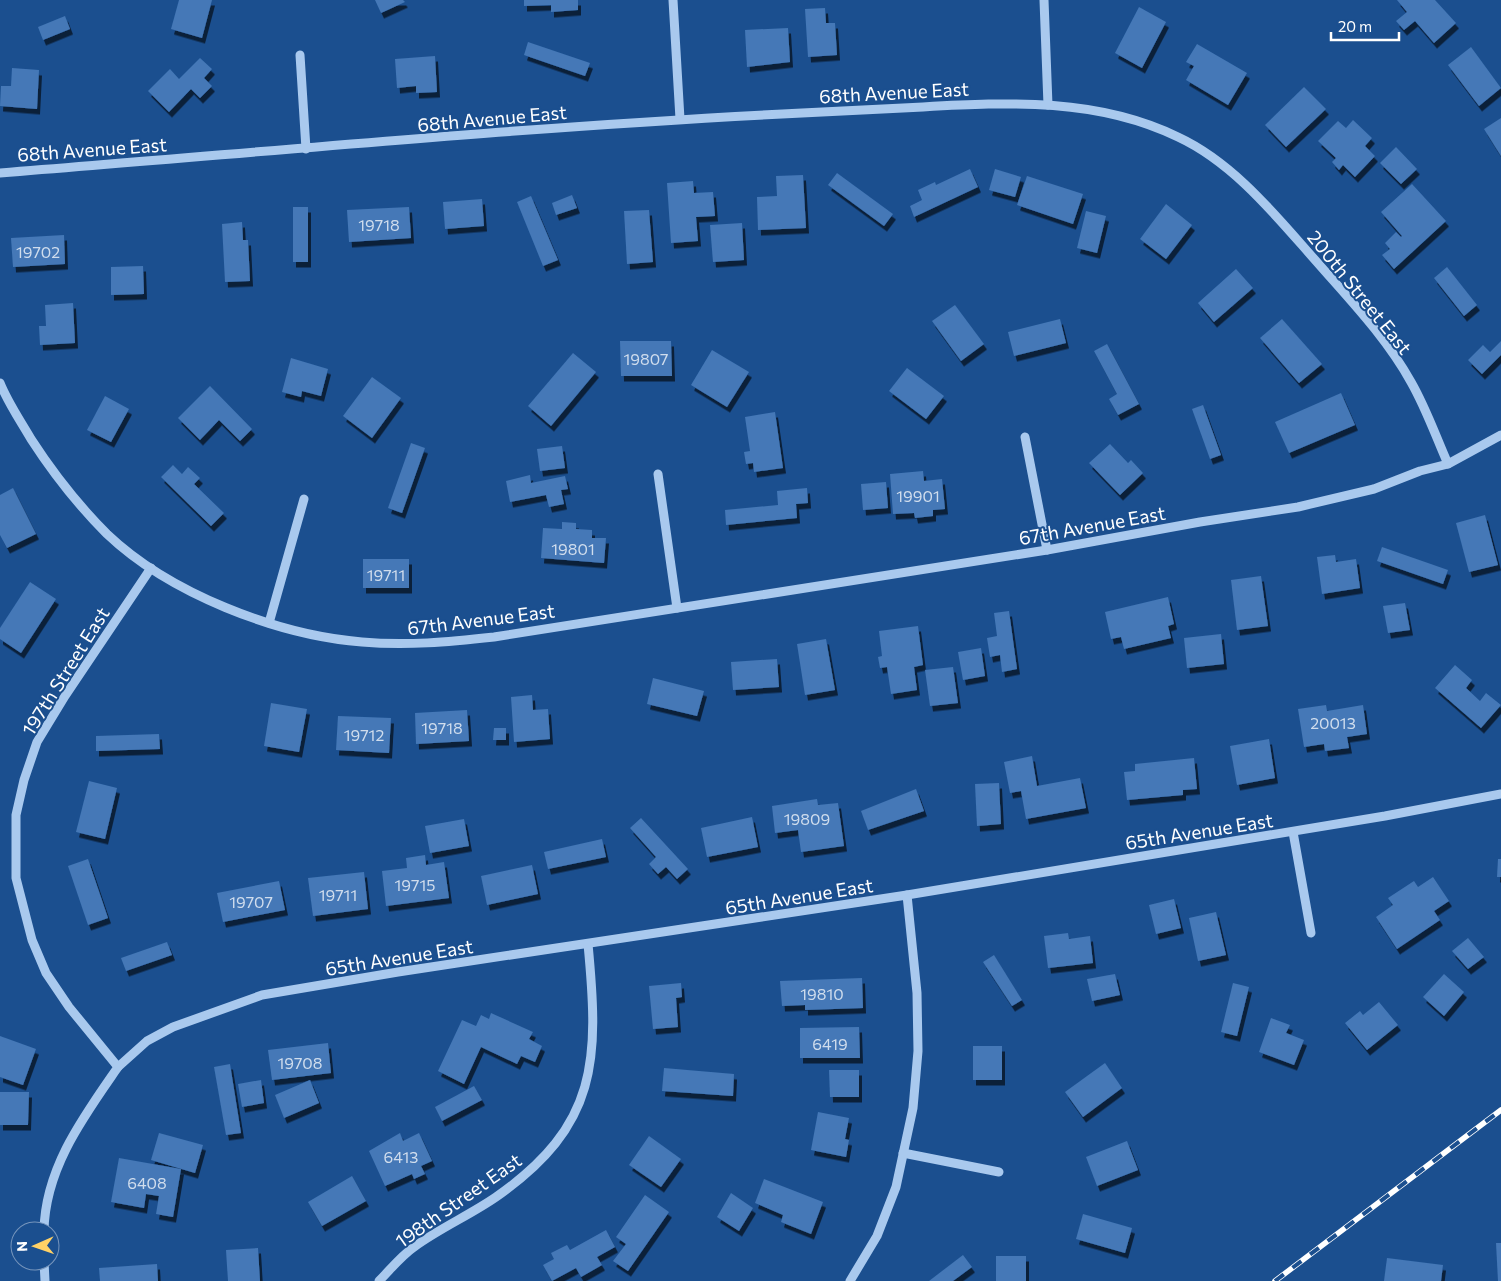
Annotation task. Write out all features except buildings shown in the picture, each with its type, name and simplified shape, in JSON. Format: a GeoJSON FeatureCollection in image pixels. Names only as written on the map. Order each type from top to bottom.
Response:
{"type":"FeatureCollection","features":[{"type":"Feature","properties":{"kind":"street"},"geometry":{"type":"LineString","coordinates":[[673,0],[680,119]]}},
{"type":"Feature","properties":{"kind":"street"},"geometry":{"type":"LineString","coordinates":[[1044,0],[1048,105]]}},
{"type":"Feature","properties":{"kind":"street"},"geometry":{"type":"LineString","coordinates":[[300,55],[306,149]]}},
{"type":"Feature","properties":{"kind":"street","name":"68th Avenue East"},"geometry":{"type":"LineString","coordinates":[[0,173],[680,119],[1006,102],[1113,113],[1179,137],[1203,151],[1234,175],[1283,223]]}},
{"type":"Feature","properties":{"kind":"street","name":"200th Street East"},"geometry":{"type":"LineString","coordinates":[[1283,223],[1355,305],[1384,342],[1412,383],[1448,464]]}},
{"type":"Feature","properties":{"kind":"street"},"geometry":{"type":"LineString","coordinates":[[0,383],[7,400],[70,494],[108,534],[151,568]]}},
{"type":"Feature","properties":{"kind":"street","name":"67th Avenue East"},"geometry":{"type":"LineString","coordinates":[[151,568],[176,583],[223,605],[269,623],[320,636],[360,642],[430,644],[494,637],[1047,550],[1200,522],[1298,507],[1374,489],[1420,471],[1448,464],[1501,435]]}},
{"type":"Feature","properties":{"kind":"street"},"geometry":{"type":"LineString","coordinates":[[1025,437],[1047,550]]}},
{"type":"Feature","properties":{"kind":"street"},"geometry":{"type":"LineString","coordinates":[[658,474],[677,608]]}},
{"type":"Feature","properties":{"kind":"street"},"geometry":{"type":"LineString","coordinates":[[269,623],[304,499]]}},
{"type":"Feature","properties":{"kind":"street","name":"197th Street East"},"geometry":{"type":"LineString","coordinates":[[118,1067],[69,1006],[46,973],[32,940],[16,878],[16,815],[24,780],[37,742],[65,696],[151,568]]}},
{"type":"Feature","properties":{"kind":"street","name":"65th Avenue East"},"geometry":{"type":"LineString","coordinates":[[118,1067],[147,1041],[173,1027],[262,995],[398,972],[907,895],[1293,832],[1501,794]]}},
{"type":"Feature","properties":{"kind":"street"},"geometry":{"type":"LineString","coordinates":[[1293,832],[1311,933]]}},
{"type":"Feature","properties":{"kind":"street"},"geometry":{"type":"LineString","coordinates":[[850,1281],[877,1236],[896,1187],[913,1108],[918,1052],[917,993],[907,895]]}},
{"type":"Feature","properties":{"kind":"street","name":"198th Street East"},"geometry":{"type":"LineString","coordinates":[[379,1281],[413,1247],[496,1197],[534,1167],[570,1122],[581,1102],[590,1068],[593,1000],[588,944]]}},
{"type":"Feature","properties":{"kind":"street"},"geometry":{"type":"LineString","coordinates":[[45,1221],[49,1196],[64,1153],[76,1128],[118,1067]]}},
{"type":"Feature","properties":{"kind":"street"},"geometry":{"type":"LineString","coordinates":[[903,1153],[999,1172]]}},
{"type":"Feature","properties":{"kind":"railway"},"geometry":{"type":"LineString","coordinates":[[1275,1281],[1501,1110]]}}]}
